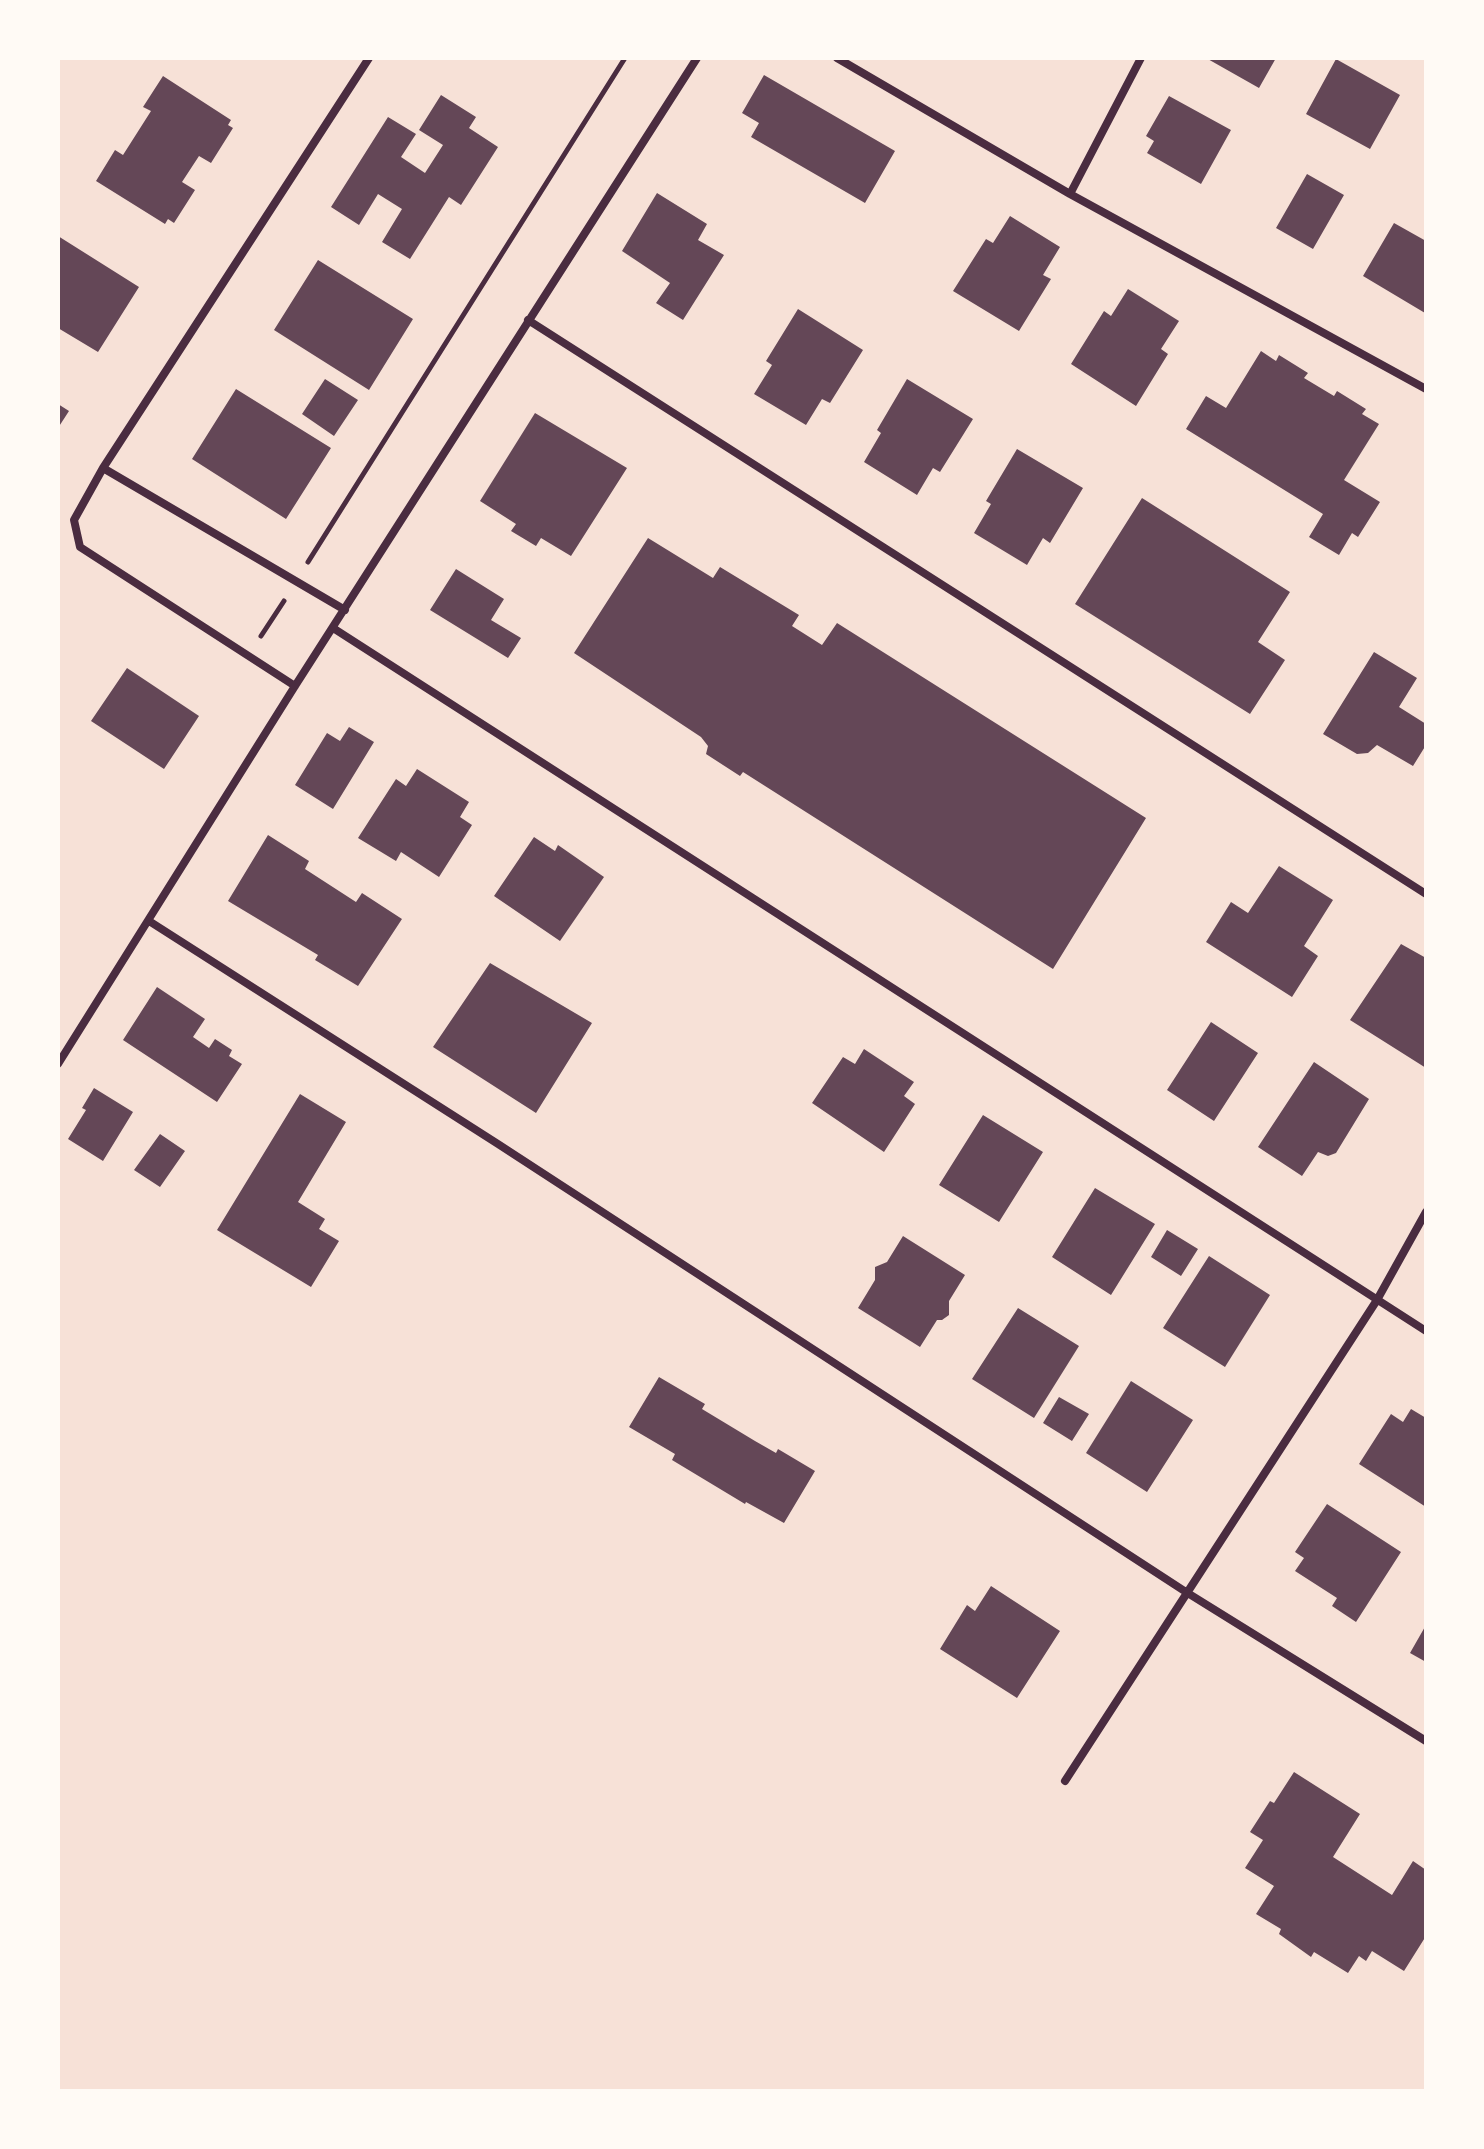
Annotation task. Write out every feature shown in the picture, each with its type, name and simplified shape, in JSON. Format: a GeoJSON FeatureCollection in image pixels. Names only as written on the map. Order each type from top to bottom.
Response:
{"type":"FeatureCollection","features":[{"type":"Feature","properties":{"kind":"street"},"geometry":{"type":"LineString","coordinates":[[295,686],[80,547],[74,520],[103,468],[369,58]]}},
{"type":"Feature","properties":{"kind":"street"},"geometry":{"type":"LineString","coordinates":[[58,1064],[295,686],[697,58]]}},
{"type":"Feature","properties":{"kind":"street"},"geometry":{"type":"LineString","coordinates":[[837,58],[1070,194],[1426,389]]}},
{"type":"Feature","properties":{"kind":"street"},"geometry":{"type":"LineString","coordinates":[[1070,194],[1141,58]]}},
{"type":"Feature","properties":{"kind":"street"},"geometry":{"type":"LineString","coordinates":[[528,320],[1426,894]]}},
{"type":"Feature","properties":{"kind":"street"},"geometry":{"type":"LineString","coordinates":[[103,468],[345,610]]}},
{"type":"Feature","properties":{"kind":"street"},"geometry":{"type":"LineString","coordinates":[[333,628],[1426,1331]]}},
{"type":"Feature","properties":{"kind":"street"},"geometry":{"type":"LineString","coordinates":[[149,921],[512,1153],[1186,1592],[1426,1741]]}},
{"type":"Feature","properties":{"kind":"street"},"geometry":{"type":"LineString","coordinates":[[1065,1781],[1377,1300],[1426,1212]]}},
{"type":"Feature","properties":{"kind":"path"},"geometry":{"type":"LineString","coordinates":[[248,655],[625,58]]}},
{"type":"Feature","properties":{"kind":"building"},"geometry":{"type":"Polygon","coordinates":[[[1206,58],[1276,58],[1259,88],[1206,58]]]}},
{"type":"Feature","properties":{"kind":"building"},"geometry":{"type":"Polygon","coordinates":[[[1336,59],[1400,95],[1370,149],[1306,114],[1336,59]]]}},
{"type":"Feature","properties":{"kind":"building"},"geometry":{"type":"Polygon","coordinates":[[[764,75],[895,151],[865,203],[751,137],[759,123],[742,113],[764,75]]]}},
{"type":"Feature","properties":{"kind":"building"},"geometry":{"type":"Polygon","coordinates":[[[163,76],[231,120],[228,125],[233,128],[211,163],[199,156],[182,182],[195,190],[174,223],[168,219],[165,224],[96,181],[115,150],[123,155],[151,111],[143,107],[163,76]]]}},
{"type":"Feature","properties":{"kind":"building"},"geometry":{"type":"Polygon","coordinates":[[[441,95],[476,117],[469,128],[498,147],[461,205],[449,197],[410,259],[382,242],[402,209],[378,194],[359,225],[331,207],[388,117],[416,134],[401,157],[425,173],[443,145],[419,130],[441,95]]]}},
{"type":"Feature","properties":{"kind":"building"},"geometry":{"type":"Polygon","coordinates":[[[1169,96],[1231,130],[1201,184],[1147,153],[1154,141],[1146,136],[1169,96]]]}},
{"type":"Feature","properties":{"kind":"building"},"geometry":{"type":"Polygon","coordinates":[[[1307,174],[1344,195],[1313,249],[1276,228],[1307,174]]]}},
{"type":"Feature","properties":{"kind":"building"},"geometry":{"type":"Polygon","coordinates":[[[657,193],[707,224],[698,240],[724,255],[683,320],[656,303],[670,283],[622,251],[657,193]]]}},
{"type":"Feature","properties":{"kind":"building"},"geometry":{"type":"Polygon","coordinates":[[[1010,216],[1060,247],[1043,275],[1051,279],[1019,331],[953,291],[986,239],[993,243],[1010,216]]]}},
{"type":"Feature","properties":{"kind":"building"},"geometry":{"type":"Polygon","coordinates":[[[1394,223],[1426,241],[1425,313],[1363,276],[1394,223]]]}},
{"type":"Feature","properties":{"kind":"building"},"geometry":{"type":"Polygon","coordinates":[[[58,236],[139,287],[98,352],[58,328],[58,236]]]}},
{"type":"Feature","properties":{"kind":"building"},"geometry":{"type":"Polygon","coordinates":[[[318,260],[413,319],[369,390],[274,330],[318,260]]]}},
{"type":"Feature","properties":{"kind":"building"},"geometry":{"type":"Polygon","coordinates":[[[1128,289],[1179,321],[1161,349],[1168,354],[1136,406],[1071,364],[1104,311],[1111,316],[1128,289]]]}},
{"type":"Feature","properties":{"kind":"building"},"geometry":{"type":"Polygon","coordinates":[[[798,309],[863,350],[830,403],[822,399],[806,425],[754,394],[772,365],[766,361],[798,309]]]}},
{"type":"Feature","properties":{"kind":"building"},"geometry":{"type":"Polygon","coordinates":[[[1261,351],[1276,361],[1279,355],[1308,373],[1304,378],[1334,396],[1337,391],[1366,409],[1362,414],[1379,424],[1344,480],[1380,502],[1358,537],[1352,533],[1339,555],[1309,537],[1323,514],[1186,429],[1206,396],[1226,408],[1261,351]]]}},
{"type":"Feature","properties":{"kind":"building"},"geometry":{"type":"Polygon","coordinates":[[[325,379],[358,400],[334,436],[302,414],[325,379]]]}},
{"type":"Feature","properties":{"kind":"building"},"geometry":{"type":"Polygon","coordinates":[[[907,379],[973,419],[940,472],[933,468],[917,495],[864,462],[881,433],[877,430],[907,379]]]}},
{"type":"Feature","properties":{"kind":"building"},"geometry":{"type":"Polygon","coordinates":[[[236,389],[331,448],[286,519],[192,459],[236,389]]]}},
{"type":"Feature","properties":{"kind":"building"},"geometry":{"type":"Polygon","coordinates":[[[58,404],[69,411],[58,428],[58,404]]]}},
{"type":"Feature","properties":{"kind":"building"},"geometry":{"type":"Polygon","coordinates":[[[535,413],[627,468],[571,556],[541,538],[536,546],[511,531],[516,524],[480,501],[535,413]]]}},
{"type":"Feature","properties":{"kind":"building"},"geometry":{"type":"Polygon","coordinates":[[[1017,449],[1083,488],[1050,543],[1043,538],[1027,565],[974,533],[991,504],[986,501],[1017,449]]]}},
{"type":"Feature","properties":{"kind":"building"},"geometry":{"type":"Polygon","coordinates":[[[1142,498],[1290,592],[1258,642],[1285,660],[1250,714],[1075,604],[1142,498]]]}},
{"type":"Feature","properties":{"kind":"building"},"geometry":{"type":"Polygon","coordinates":[[[648,538],[713,578],[720,567],[799,615],[792,626],[822,645],[837,623],[1146,818],[1053,969],[743,772],[740,776],[706,754],[708,746],[701,737],[574,653],[648,538]]]}},
{"type":"Feature","properties":{"kind":"building"},"geometry":{"type":"Polygon","coordinates":[[[456,569],[504,599],[491,620],[521,638],[508,658],[430,610],[456,569]]]}},
{"type":"Feature","properties":{"kind":"building"},"geometry":{"type":"Polygon","coordinates":[[[1374,652],[1417,678],[1399,707],[1426,724],[1426,745],[1413,766],[1377,745],[1368,753],[1357,754],[1323,734],[1374,652]]]}},
{"type":"Feature","properties":{"kind":"building"},"geometry":{"type":"Polygon","coordinates":[[[127,668],[199,716],[164,769],[91,721],[127,668]]]}},
{"type":"Feature","properties":{"kind":"building"},"geometry":{"type":"Polygon","coordinates":[[[349,727],[374,742],[333,809],[295,785],[327,733],[340,741],[349,727]]]}},
{"type":"Feature","properties":{"kind":"building"},"geometry":{"type":"Polygon","coordinates":[[[417,769],[469,802],[460,817],[472,825],[439,877],[401,852],[396,861],[358,838],[396,779],[406,786],[417,769]]]}},
{"type":"Feature","properties":{"kind":"building"},"geometry":{"type":"Polygon","coordinates":[[[268,835],[309,861],[305,869],[356,902],[362,893],[402,919],[358,986],[315,960],[318,955],[228,901],[268,835]]]}},
{"type":"Feature","properties":{"kind":"building"},"geometry":{"type":"Polygon","coordinates":[[[534,837],[555,851],[558,845],[604,877],[560,941],[494,896],[534,837]]]}},
{"type":"Feature","properties":{"kind":"building"},"geometry":{"type":"Polygon","coordinates":[[[1279,866],[1333,900],[1304,946],[1318,956],[1292,997],[1206,942],[1231,902],[1248,913],[1279,866]]]}},
{"type":"Feature","properties":{"kind":"building"},"geometry":{"type":"Polygon","coordinates":[[[1401,944],[1426,958],[1426,1068],[1350,1020],[1401,944]]]}},
{"type":"Feature","properties":{"kind":"building"},"geometry":{"type":"Polygon","coordinates":[[[490,963],[592,1023],[536,1113],[433,1047],[490,963]]]}},
{"type":"Feature","properties":{"kind":"building"},"geometry":{"type":"Polygon","coordinates":[[[157,987],[205,1019],[193,1037],[209,1048],[215,1039],[232,1050],[229,1056],[242,1064],[217,1102],[123,1040],[157,987]]]}},
{"type":"Feature","properties":{"kind":"building"},"geometry":{"type":"Polygon","coordinates":[[[1211,1022],[1258,1053],[1214,1121],[1167,1090],[1211,1022]]]}},
{"type":"Feature","properties":{"kind":"building"},"geometry":{"type":"Polygon","coordinates":[[[864,1049],[914,1082],[904,1096],[915,1104],[884,1152],[812,1103],[843,1057],[855,1064],[864,1049]]]}},
{"type":"Feature","properties":{"kind":"building"},"geometry":{"type":"Polygon","coordinates":[[[1314,1062],[1369,1099],[1336,1153],[1328,1156],[1318,1152],[1302,1176],[1258,1147],[1314,1062]]]}},
{"type":"Feature","properties":{"kind":"building"},"geometry":{"type":"Polygon","coordinates":[[[94,1088],[133,1112],[103,1161],[68,1139],[86,1110],[82,1108],[94,1088]]]}},
{"type":"Feature","properties":{"kind":"building"},"geometry":{"type":"Polygon","coordinates":[[[300,1094],[346,1122],[298,1202],[325,1219],[319,1229],[339,1241],[311,1287],[217,1230],[300,1094]]]}},
{"type":"Feature","properties":{"kind":"building"},"geometry":{"type":"Polygon","coordinates":[[[983,1115],[1043,1152],[999,1222],[939,1185],[983,1115]]]}},
{"type":"Feature","properties":{"kind":"building"},"geometry":{"type":"Polygon","coordinates":[[[160,1134],[185,1151],[160,1187],[134,1170],[160,1134]]]}},
{"type":"Feature","properties":{"kind":"building"},"geometry":{"type":"Polygon","coordinates":[[[1095,1188],[1155,1224],[1111,1295],[1052,1257],[1095,1188]]]}},
{"type":"Feature","properties":{"kind":"building"},"geometry":{"type":"Polygon","coordinates":[[[1167,1230],[1198,1249],[1181,1276],[1151,1257],[1167,1230]]]}},
{"type":"Feature","properties":{"kind":"building"},"geometry":{"type":"Polygon","coordinates":[[[903,1236],[965,1275],[949,1301],[949,1315],[937,1320],[920,1347],[858,1308],[875,1280],[875,1267],[887,1262],[903,1236]]]}},
{"type":"Feature","properties":{"kind":"building"},"geometry":{"type":"Polygon","coordinates":[[[1209,1256],[1270,1295],[1225,1367],[1163,1328],[1209,1256]]]}},
{"type":"Feature","properties":{"kind":"building"},"geometry":{"type":"Polygon","coordinates":[[[1018,1308],[1079,1346],[1034,1418],[972,1379],[1018,1308]]]}},
{"type":"Feature","properties":{"kind":"building"},"geometry":{"type":"Polygon","coordinates":[[[659,1377],[705,1404],[702,1409],[755,1441],[776,1453],[778,1449],[815,1471],[784,1523],[745,1504],[672,1460],[675,1454],[629,1427],[659,1377]]]}},
{"type":"Feature","properties":{"kind":"building"},"geometry":{"type":"Polygon","coordinates":[[[1131,1381],[1193,1420],[1147,1492],[1086,1453],[1131,1381]]]}},
{"type":"Feature","properties":{"kind":"building"},"geometry":{"type":"Polygon","coordinates":[[[1059,1397],[1089,1414],[1072,1441],[1043,1423],[1059,1397]]]}},
{"type":"Feature","properties":{"kind":"building"},"geometry":{"type":"Polygon","coordinates":[[[1411,1409],[1426,1418],[1426,1507],[1359,1464],[1391,1414],[1403,1422],[1411,1409]]]}},
{"type":"Feature","properties":{"kind":"building"},"geometry":{"type":"Polygon","coordinates":[[[1327,1504],[1401,1552],[1356,1622],[1332,1606],[1337,1598],[1295,1571],[1304,1558],[1295,1552],[1327,1504]]]}},
{"type":"Feature","properties":{"kind":"building"},"geometry":{"type":"Polygon","coordinates":[[[991,1586],[1060,1631],[1017,1698],[940,1649],[967,1605],[975,1611],[991,1586]]]}},
{"type":"Feature","properties":{"kind":"building"},"geometry":{"type":"Polygon","coordinates":[[[1426,1625],[1426,1662],[1410,1653],[1426,1625]]]}},
{"type":"Feature","properties":{"kind":"building"},"geometry":{"type":"Polygon","coordinates":[[[1294,1772],[1360,1814],[1333,1857],[1392,1895],[1413,1861],[1426,1870],[1426,1936],[1404,1971],[1372,1951],[1366,1961],[1359,1956],[1348,1973],[1314,1952],[1311,1957],[1279,1934],[1281,1929],[1256,1914],[1274,1886],[1245,1868],[1263,1840],[1250,1832],[1294,1772]]]}}]}
